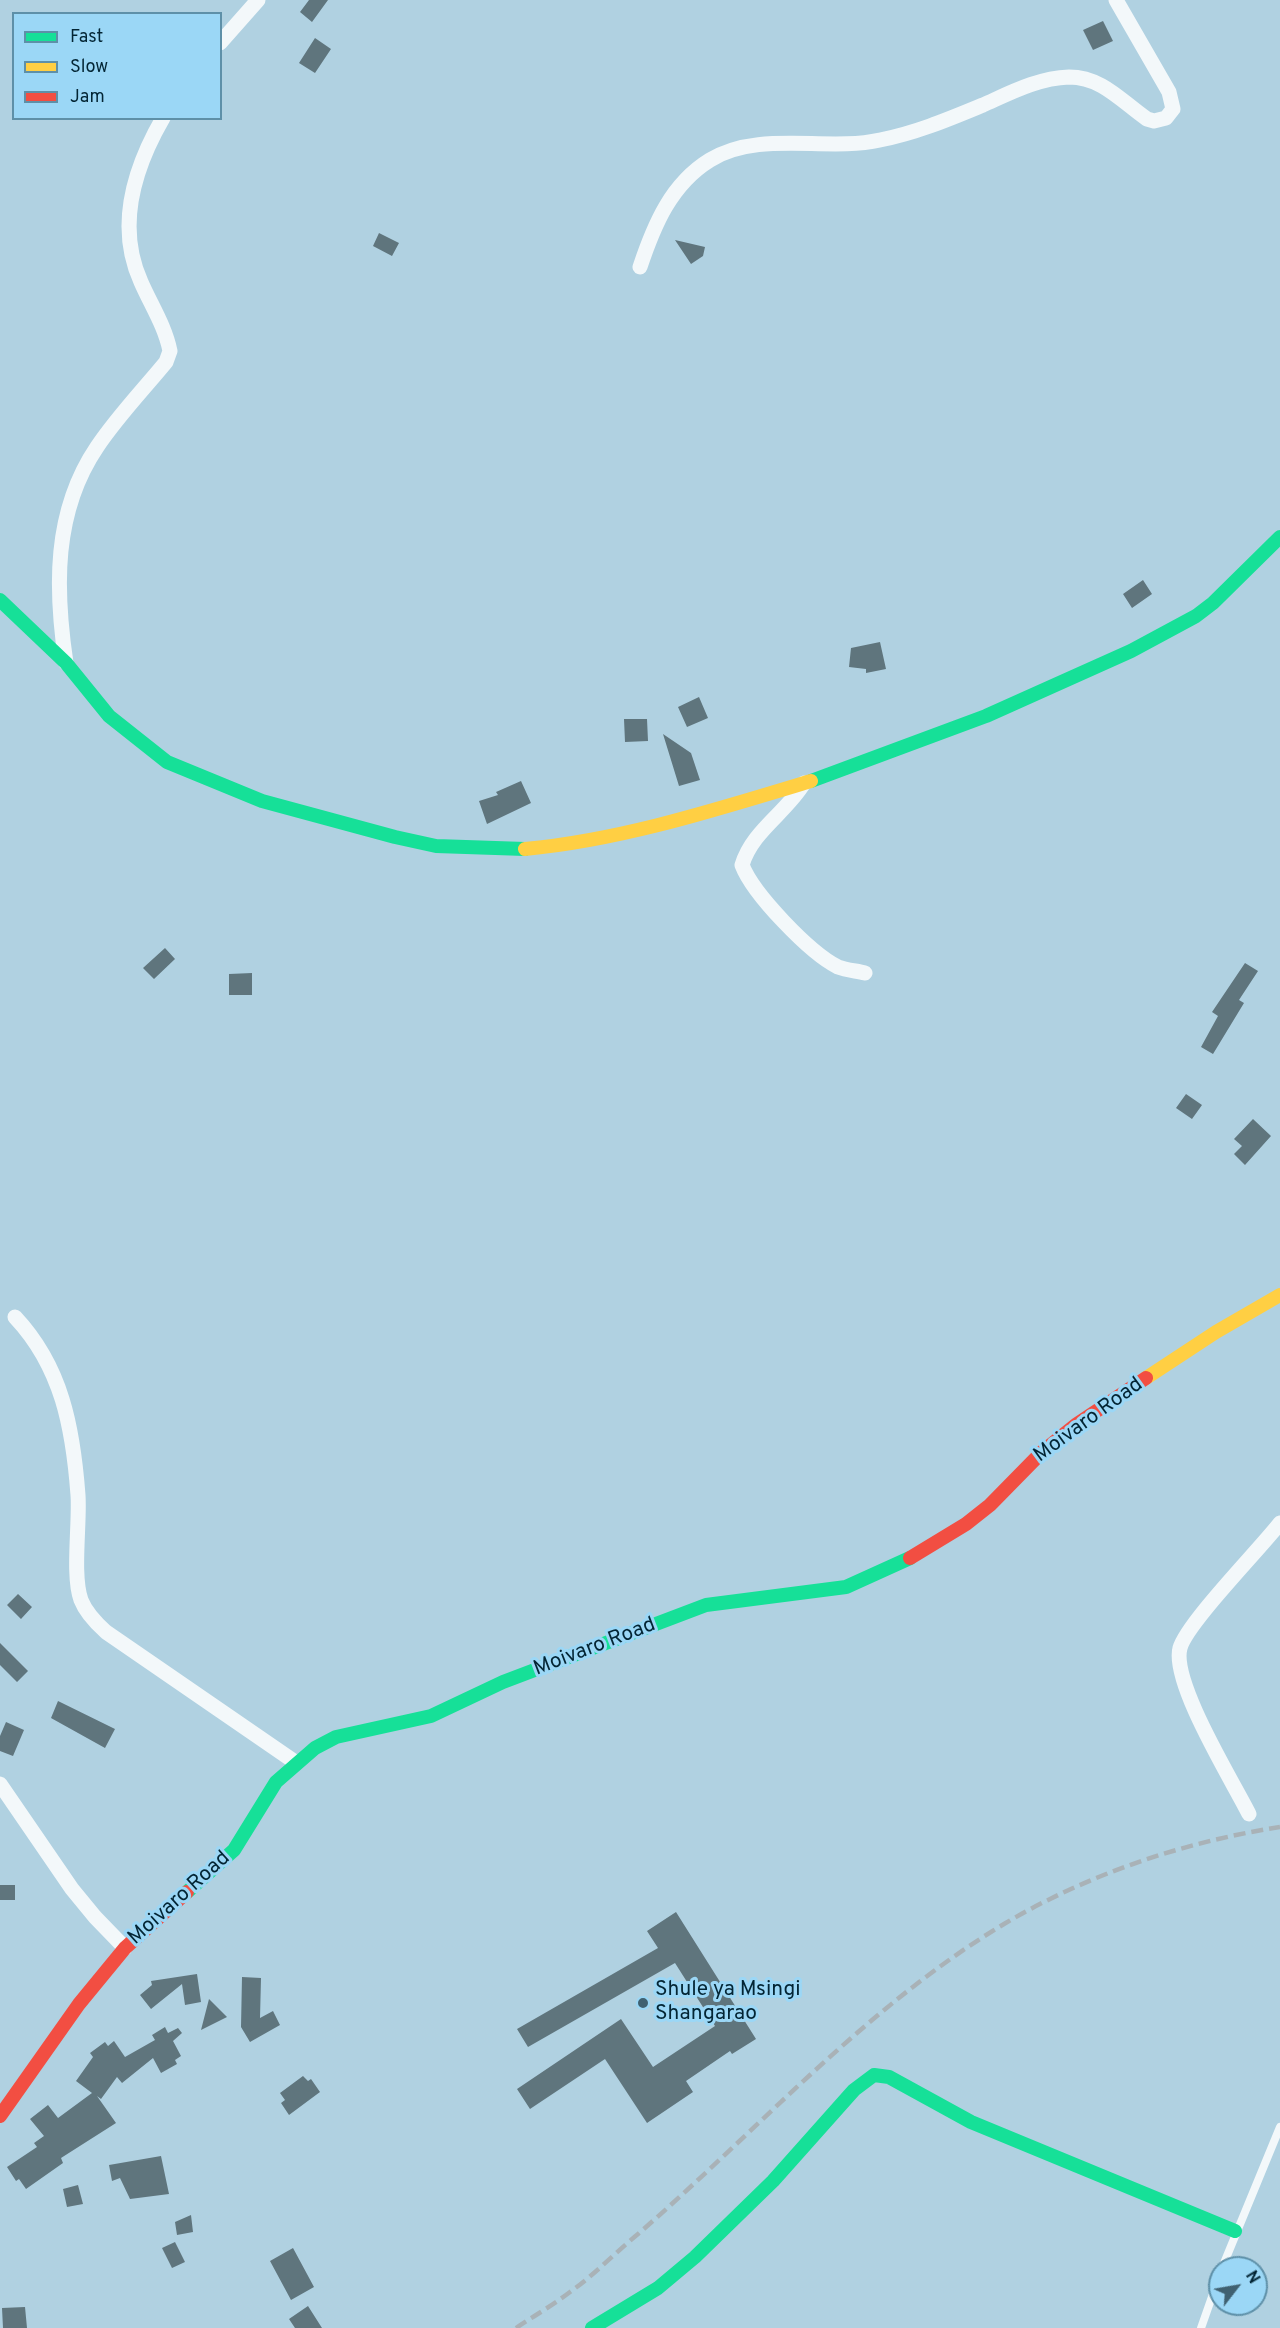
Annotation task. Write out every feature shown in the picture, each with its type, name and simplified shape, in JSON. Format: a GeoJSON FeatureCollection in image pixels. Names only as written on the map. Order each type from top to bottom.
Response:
{"type":"FeatureCollection","features":[{"type":"Feature","properties":{"kind":"street"},"geometry":{"type":"LineString","coordinates":[[222,41],[258,0]]}},
{"type":"Feature","properties":{"kind":"street"},"geometry":{"type":"LineString","coordinates":[[640,267],[654,227],[674,193],[696,170],[712,159],[732,151],[755,145],[848,144],[877,141],[940,123],[1022,87],[1068,77],[1089,80],[1105,87],[1147,119],[1154,121],[1166,118],[1173,109],[1169,92],[1116,0]]}},
{"type":"Feature","properties":{"kind":"street"},"geometry":{"type":"LineString","coordinates":[[66,663],[58,600],[59,567],[61,538],[72,496],[96,447],[166,362],[170,351],[157,315],[135,267],[129,215],[133,184],[162,120]]}},
{"type":"Feature","properties":{"kind":"street"},"geometry":{"type":"LineString","coordinates":[[0,600],[66,663],[109,716],[167,762],[262,801],[436,846],[512,850],[557,846],[702,814],[804,783],[987,716],[1169,632],[1213,603],[1280,537]]}},
{"type":"Feature","properties":{"kind":"street"},"geometry":{"type":"LineString","coordinates":[[804,783],[795,799],[747,849],[742,865],[762,897],[807,942],[838,967],[865,973]]}},
{"type":"Feature","properties":{"kind":"street","name":"Moivaro Road"},"geometry":{"type":"LineString","coordinates":[[0,2116],[80,2004],[125,1948],[234,1850],[272,1787],[295,1762],[336,1737],[412,1722],[430,1716],[503,1682],[706,1605],[806,1594],[846,1587],[904,1561],[966,1524],[990,1505],[1042,1452],[1077,1424],[1216,1332],[1280,1295]]}},
{"type":"Feature","properties":{"kind":"street"},"geometry":{"type":"LineString","coordinates":[[15,1317],[40,1347],[57,1382],[67,1414],[78,1496],[79,1592],[86,1610],[106,1632],[295,1762]]}},
{"type":"Feature","properties":{"kind":"street"},"geometry":{"type":"LineString","coordinates":[[1249,1814],[1182,1678],[1179,1659],[1183,1640],[1280,1523]]}},
{"type":"Feature","properties":{"kind":"street"},"geometry":{"type":"LineString","coordinates":[[0,1784],[72,1888],[95,1917],[125,1948]]}},
{"type":"Feature","properties":{"kind":"street"},"geometry":{"type":"LineString","coordinates":[[592,2328],[658,2288],[695,2257],[773,2181],[854,2090],[874,2075],[889,2077],[971,2122],[1235,2231]]}},
{"type":"Feature","properties":{"kind":"lane"},"geometry":{"type":"LineString","coordinates":[[1226,2256],[1280,2127]]}},
{"type":"Feature","properties":{"kind":"lane"},"geometry":{"type":"LineString","coordinates":[[1201,2328],[1208,2308]]}},
{"type":"Feature","properties":{"kind":"building"},"geometry":{"type":"Polygon","coordinates":[[[309,0],[328,0],[312,22],[300,12],[309,0]]]}},
{"type":"Feature","properties":{"kind":"building"},"geometry":{"type":"Polygon","coordinates":[[[1103,21],[1113,41],[1093,50],[1083,30],[1103,21]]]}},
{"type":"Feature","properties":{"kind":"building"},"geometry":{"type":"Polygon","coordinates":[[[315,38],[331,49],[315,73],[299,63],[315,38]]]}},
{"type":"Feature","properties":{"kind":"building"},"geometry":{"type":"Polygon","coordinates":[[[379,233],[399,243],[392,256],[373,246],[379,233]]]}},
{"type":"Feature","properties":{"kind":"building"},"geometry":{"type":"Polygon","coordinates":[[[675,240],[705,247],[703,256],[691,264],[675,240]]]}},
{"type":"Feature","properties":{"kind":"building"},"geometry":{"type":"Polygon","coordinates":[[[1143,580],[1152,594],[1132,608],[1123,594],[1143,580]]]}},
{"type":"Feature","properties":{"kind":"building"},"geometry":{"type":"Polygon","coordinates":[[[880,642],[886,669],[866,673],[866,669],[849,667],[851,648],[880,642]]]}},
{"type":"Feature","properties":{"kind":"building"},"geometry":{"type":"Polygon","coordinates":[[[699,697],[708,718],[687,727],[678,707],[699,697]]]}},
{"type":"Feature","properties":{"kind":"building"},"geometry":{"type":"Polygon","coordinates":[[[624,719],[647,719],[648,741],[625,742],[624,719]]]}},
{"type":"Feature","properties":{"kind":"building"},"geometry":{"type":"Polygon","coordinates":[[[663,734],[691,753],[700,780],[679,786],[663,734]]]}},
{"type":"Feature","properties":{"kind":"building"},"geometry":{"type":"Polygon","coordinates":[[[521,781],[531,803],[487,824],[479,801],[498,795],[496,792],[521,781]]]}},
{"type":"Feature","properties":{"kind":"building"},"geometry":{"type":"Polygon","coordinates":[[[165,948],[175,959],[154,979],[143,968],[165,948]]]}},
{"type":"Feature","properties":{"kind":"building"},"geometry":{"type":"Polygon","coordinates":[[[1245,963],[1258,971],[1239,1000],[1244,1003],[1213,1054],[1201,1047],[1218,1016],[1212,1012],[1245,963]]]}},
{"type":"Feature","properties":{"kind":"building"},"geometry":{"type":"Polygon","coordinates":[[[252,973],[252,995],[229,995],[229,974],[252,973]]]}},
{"type":"Feature","properties":{"kind":"building"},"geometry":{"type":"Polygon","coordinates":[[[1186,1094],[1202,1105],[1192,1119],[1176,1108],[1186,1094]]]}},
{"type":"Feature","properties":{"kind":"building"},"geometry":{"type":"Polygon","coordinates":[[[1253,1119],[1271,1136],[1245,1165],[1234,1154],[1242,1146],[1234,1139],[1253,1119]]]}},
{"type":"Feature","properties":{"kind":"building"},"geometry":{"type":"Polygon","coordinates":[[[18,1594],[32,1607],[21,1619],[7,1605],[18,1594]]]}},
{"type":"Feature","properties":{"kind":"building"},"geometry":{"type":"Polygon","coordinates":[[[0,1643],[28,1671],[17,1682],[0,1665],[0,1643]]]}},
{"type":"Feature","properties":{"kind":"building"},"geometry":{"type":"Polygon","coordinates":[[[58,1701],[115,1729],[105,1748],[51,1718],[58,1701]]]}},
{"type":"Feature","properties":{"kind":"building"},"geometry":{"type":"Polygon","coordinates":[[[6,1722],[24,1730],[13,1756],[0,1751],[0,1736],[6,1722]]]}},
{"type":"Feature","properties":{"kind":"building"},"geometry":{"type":"Polygon","coordinates":[[[0,1885],[15,1885],[15,1900],[0,1900],[0,1885]]]}},
{"type":"Feature","properties":{"kind":"building"},"geometry":{"type":"Polygon","coordinates":[[[676,1912],[756,2039],[732,2054],[730,2051],[686,2081],[693,2092],[647,2123],[605,2059],[530,2109],[517,2089],[621,2019],[653,2067],[715,2026],[675,1963],[528,2047],[517,2029],[658,1948],[647,1931],[676,1912]]]}},
{"type":"Feature","properties":{"kind":"building"},"geometry":{"type":"Polygon","coordinates":[[[197,1974],[201,2002],[185,2005],[182,1984],[151,2009],[140,1995],[152,1985],[151,1981],[197,1974]]]}},
{"type":"Feature","properties":{"kind":"building"},"geometry":{"type":"Polygon","coordinates":[[[242,1977],[261,1978],[260,2018],[273,2011],[280,2025],[250,2042],[241,2027],[242,1977]]]}},
{"type":"Feature","properties":{"kind":"building"},"geometry":{"type":"Polygon","coordinates":[[[209,1999],[227,2017],[201,2030],[209,1999]]]}},
{"type":"Feature","properties":{"kind":"building"},"geometry":{"type":"Polygon","coordinates":[[[165,2027],[168,2033],[178,2028],[182,2033],[173,2041],[181,2056],[175,2060],[177,2064],[161,2073],[153,2058],[122,2083],[117,2077],[101,2099],[97,2096],[116,2123],[61,2158],[63,2163],[26,2189],[19,2179],[16,2181],[7,2167],[37,2147],[34,2143],[44,2136],[30,2119],[48,2105],[58,2118],[92,2093],[76,2081],[93,2057],[90,2053],[105,2042],[108,2046],[114,2041],[125,2057],[155,2040],[152,2035],[165,2027]]]}},
{"type":"Feature","properties":{"kind":"building"},"geometry":{"type":"Polygon","coordinates":[[[303,2076],[308,2081],[311,2079],[320,2092],[289,2115],[281,2103],[285,2100],[280,2093],[303,2076]]]}},
{"type":"Feature","properties":{"kind":"building"},"geometry":{"type":"Polygon","coordinates":[[[161,2156],[169,2194],[130,2199],[120,2178],[112,2181],[109,2165],[161,2156]]]}},
{"type":"Feature","properties":{"kind":"building"},"geometry":{"type":"Polygon","coordinates":[[[78,2185],[83,2204],[67,2207],[63,2189],[78,2185]]]}},
{"type":"Feature","properties":{"kind":"building"},"geometry":{"type":"Polygon","coordinates":[[[191,2215],[193,2232],[177,2235],[175,2222],[191,2215]]]}},
{"type":"Feature","properties":{"kind":"building"},"geometry":{"type":"Polygon","coordinates":[[[175,2242],[185,2262],[172,2268],[162,2248],[175,2242]]]}},
{"type":"Feature","properties":{"kind":"building"},"geometry":{"type":"Polygon","coordinates":[[[293,2248],[314,2287],[291,2300],[270,2261],[293,2248]]]}},
{"type":"Feature","properties":{"kind":"building"},"geometry":{"type":"Polygon","coordinates":[[[308,2306],[322,2328],[295,2328],[289,2319],[308,2306]]]}},
{"type":"Feature","properties":{"kind":"building"},"geometry":{"type":"Polygon","coordinates":[[[25,2307],[27,2328],[3,2328],[2,2308],[25,2307]]]}},
{"type":"Feature","properties":{"kind":"railway"},"geometry":{"type":"LineString","coordinates":[[516,2328],[588,2278],[683,2194],[815,2071],[906,1992],[1004,1924],[1069,1890],[1138,1862],[1208,1841],[1280,1827]]}},
{"type":"Feature","properties":{"kind":"traffic: fast"},"geometry":{"type":"LineString","coordinates":[[811,781],[986,716],[1131,651],[1196,616],[1213,603],[1280,537]]}},
{"type":"Feature","properties":{"kind":"traffic: fast"},"geometry":{"type":"LineString","coordinates":[[0,600],[66,663],[109,716],[167,762],[262,801],[395,837],[436,846],[525,849]]}},
{"type":"Feature","properties":{"kind":"traffic: fast"},"geometry":{"type":"LineString","coordinates":[[187,1892],[234,1850],[276,1782],[315,1748],[336,1737],[431,1716],[503,1682],[706,1605],[846,1587],[910,1558]]}},
{"type":"Feature","properties":{"kind":"traffic: fast"},"geometry":{"type":"LineString","coordinates":[[592,2328],[658,2288],[695,2257],[773,2181],[854,2090],[874,2075],[889,2077],[971,2122],[1235,2231]]}},
{"type":"Feature","properties":{"kind":"traffic: slow"},"geometry":{"type":"LineString","coordinates":[[525,849],[598,839],[634,831],[811,781]]}},
{"type":"Feature","properties":{"kind":"traffic: slow"},"geometry":{"type":"LineString","coordinates":[[1146,1378],[1216,1332],[1280,1295]]}},
{"type":"Feature","properties":{"kind":"traffic: jam"},"geometry":{"type":"LineString","coordinates":[[910,1558],[966,1524],[990,1505],[1042,1452],[1077,1424],[1146,1378]]}},
{"type":"Feature","properties":{"kind":"traffic: jam"},"geometry":{"type":"LineString","coordinates":[[0,2116],[79,2004],[125,1948],[187,1892]]}},
{"type":"Feature","properties":{"kind":"place","name":"Shule ya Msingi Shangarao"},"geometry":{"type":"Point","coordinates":[643,2003]}}]}
